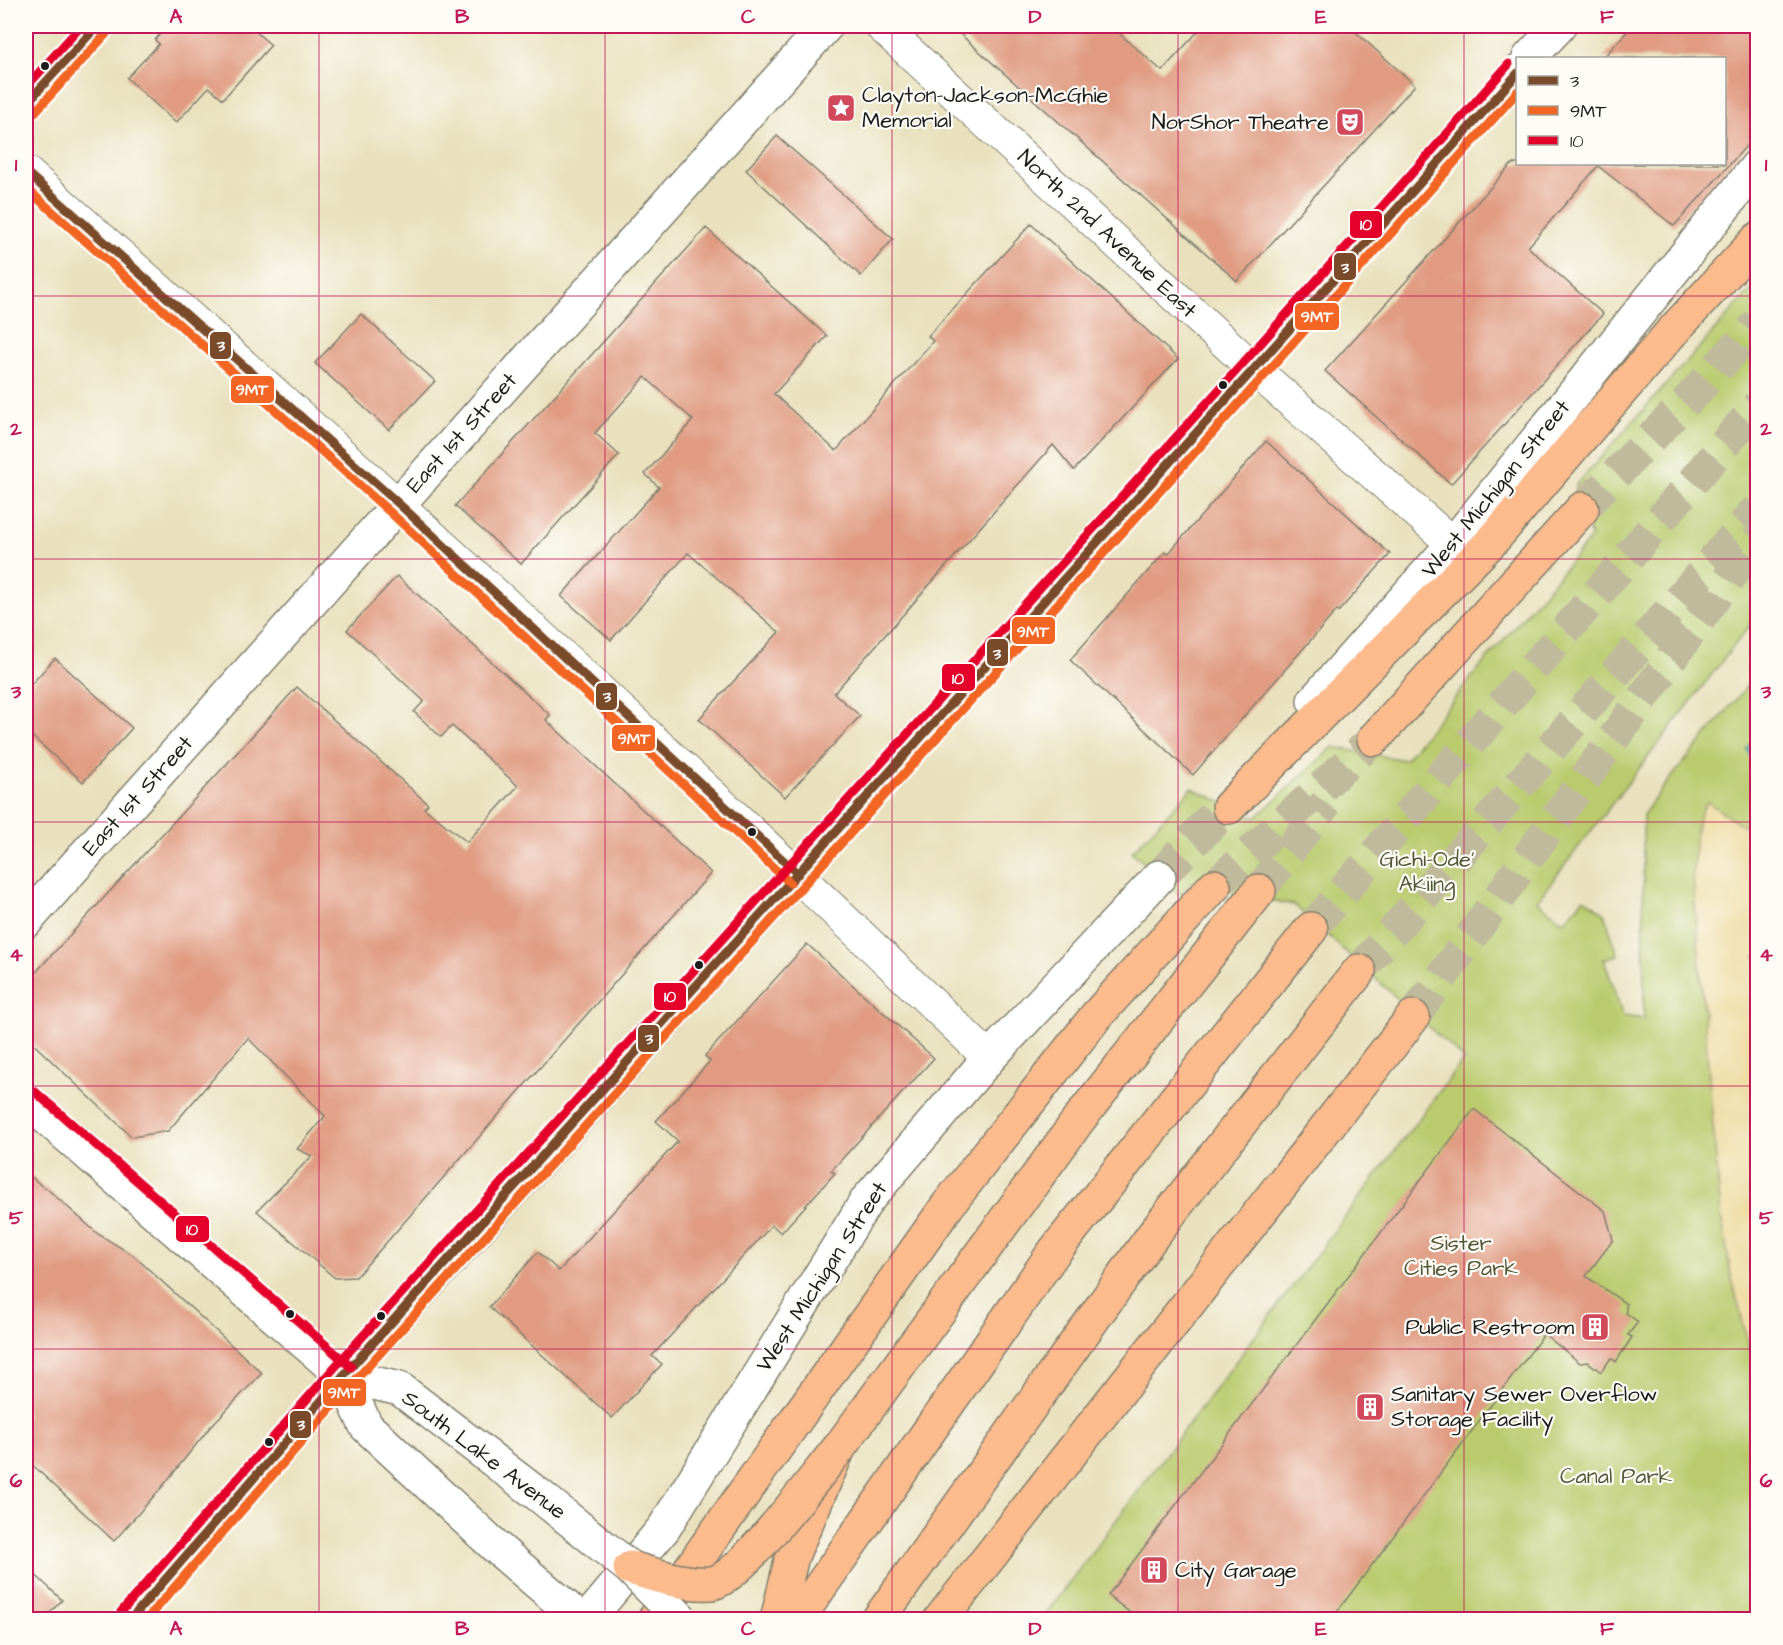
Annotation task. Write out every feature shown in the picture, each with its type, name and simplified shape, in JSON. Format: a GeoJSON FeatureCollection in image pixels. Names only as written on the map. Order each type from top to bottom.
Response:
{"type":"FeatureCollection","features":[{"type":"Feature","properties":{"kind":"highway"},"geometry":{"type":"LineString","coordinates":[[1226,806],[1491,542],[1670,334],[1758,239]]}},
{"type":"Feature","properties":{"kind":"highway"},"geometry":{"type":"LineString","coordinates":[[1374,740],[1582,509]]}},
{"type":"Feature","properties":{"kind":"highway"},"geometry":{"type":"LineString","coordinates":[[654,1620],[948,1205],[1097,1015],[1214,886]]}},
{"type":"Feature","properties":{"kind":"highway"},"geometry":{"type":"LineString","coordinates":[[630,1568],[674,1580],[712,1583],[722,1579],[753,1553],[839,1448],[1080,1118],[1259,891]]}},
{"type":"Feature","properties":{"kind":"highway"},"geometry":{"type":"LineString","coordinates":[[796,1620],[1054,1252],[1311,929]]}},
{"type":"Feature","properties":{"kind":"highway"},"geometry":{"type":"LineString","coordinates":[[878,1620],[1153,1235],[1359,970]]}},
{"type":"Feature","properties":{"kind":"highway"},"geometry":{"type":"LineString","coordinates":[[939,1614],[1413,1017]]}},
{"type":"Feature","properties":{"kind":"highway"},"geometry":{"type":"LineString","coordinates":[[777,1620],[792,1556],[839,1448]]}},
{"type":"Feature","properties":{"kind":"street"},"geometry":{"type":"LineString","coordinates":[[26,104],[97,26]]}},
{"type":"Feature","properties":{"kind":"street","name":"East 1st Street"},"geometry":{"type":"LineString","coordinates":[[26,921],[826,26]]}},
{"type":"Feature","properties":{"kind":"street","name":"North 2nd Avenue East"},"geometry":{"type":"LineString","coordinates":[[880,26],[1254,369],[1453,544]]}},
{"type":"Feature","properties":{"kind":"street"},"geometry":{"type":"LineString","coordinates":[[1530,57],[1559,26]]}},
{"type":"Feature","properties":{"kind":"street"},"geometry":{"type":"LineString","coordinates":[[130,1620],[343,1376],[1254,369],[1516,74]]}},
{"type":"Feature","properties":{"kind":"street","name":"West Michigan Street"},"geometry":{"type":"LineString","coordinates":[[1226,806],[1453,544],[1758,165]]}},
{"type":"Feature","properties":{"kind":"street"},"geometry":{"type":"LineString","coordinates":[[26,172],[399,504],[798,874],[989,1058]]}},
{"type":"Feature","properties":{"kind":"street","name":"West Michigan Street"},"geometry":{"type":"LineString","coordinates":[[587,1620],[664,1528],[867,1200],[989,1058],[1159,877]]}},
{"type":"Feature","properties":{"kind":"street"},"geometry":{"type":"LineString","coordinates":[[26,1100],[343,1376],[366,1426],[495,1547],[581,1620]]}},
{"type":"Feature","properties":{"kind":"street","name":"South Lake Avenue"},"geometry":{"type":"LineString","coordinates":[[343,1376],[400,1389],[630,1568],[682,1620]]}},
{"type":"Feature","properties":{"kind":"green space"},"geometry":{"type":"Polygon","coordinates":[[[1757,283],[1757,616],[1537,901],[1564,922],[1584,898],[1604,913],[1618,955],[1604,959],[1623,1016],[1644,1019],[1643,815],[1757,674],[1757,1619],[1041,1620],[1464,1059],[1294,905],[1191,883],[1180,895],[1132,852],[1192,788],[1255,818],[1333,747],[1405,760],[1475,673],[1591,538],[1576,485],[1757,283]]]}},
{"type":"Feature","properties":{"kind":"sand"},"geometry":{"type":"Polygon","coordinates":[[[1707,802],[1743,826],[1757,821],[1757,1372],[1731,1275],[1721,1214],[1712,1114],[1693,877],[1696,830],[1700,814],[1707,802]]]}},
{"type":"Feature","properties":{"kind":"water"},"geometry":{"type":"Polygon","coordinates":[[[1757,735],[1757,765],[1747,749],[1757,735]]]}},
{"type":"Feature","properties":{"kind":"building"},"geometry":{"type":"Polygon","coordinates":[[[167,26],[249,26],[271,45],[223,99],[209,87],[176,123],[127,78],[159,44],[155,40],[167,26]]]}},
{"type":"Feature","properties":{"kind":"building"},"geometry":{"type":"Polygon","coordinates":[[[951,26],[1111,26],[1162,71],[1203,26],[1349,26],[1415,85],[1237,281],[951,26]]]}},
{"type":"Feature","properties":{"kind":"building"},"geometry":{"type":"Polygon","coordinates":[[[1632,26],[1758,26],[1758,133],[1674,226],[1598,166],[1528,247],[1603,314],[1451,484],[1325,371],[1512,164],[1726,165],[1726,57],[1604,57],[1632,26]]]}},
{"type":"Feature","properties":{"kind":"building"},"geometry":{"type":"Polygon","coordinates":[[[777,136],[893,239],[861,276],[746,170],[777,136]]]}},
{"type":"Feature","properties":{"kind":"building"},"geometry":{"type":"Polygon","coordinates":[[[1031,224],[1178,359],[1074,470],[1053,445],[834,693],[860,716],[785,797],[699,719],[779,632],[688,553],[611,640],[561,596],[659,487],[645,474],[693,420],[645,377],[595,433],[619,455],[521,564],[455,506],[706,228],[827,336],[774,394],[836,451],[933,341],[928,336],[1031,224]]]}},
{"type":"Feature","properties":{"kind":"building"},"geometry":{"type":"Polygon","coordinates":[[[361,314],[435,381],[389,430],[315,363],[361,314]]]}},
{"type":"Feature","properties":{"kind":"building"},"geometry":{"type":"Polygon","coordinates":[[[1266,441],[1390,554],[1338,612],[1337,610],[1193,775],[1070,660],[1165,552],[1168,554],[1266,441]]]}},
{"type":"Feature","properties":{"kind":"building"},"geometry":{"type":"Polygon","coordinates":[[[397,576],[550,715],[546,720],[711,873],[356,1277],[335,1278],[257,1211],[312,1156],[297,1149],[325,1116],[248,1038],[168,1131],[132,1137],[26,1037],[26,983],[297,687],[428,804],[424,808],[467,842],[518,786],[452,726],[441,737],[414,712],[424,701],[347,630],[397,576]]]}},
{"type":"Feature","properties":{"kind":"building"},"geometry":{"type":"Polygon","coordinates":[[[55,658],[132,728],[83,782],[26,731],[26,690],[55,658]]]}},
{"type":"Feature","properties":{"kind":"building"},"geometry":{"type":"Polygon","coordinates":[[[807,944],[934,1058],[831,1171],[835,1173],[781,1233],[772,1225],[652,1356],[662,1364],[612,1418],[489,1307],[538,1252],[559,1271],[678,1141],[656,1121],[710,1061],[705,1056],[807,944]]]}},
{"type":"Feature","properties":{"kind":"building","name":"Sister Cities Park"},"geometry":{"type":"Polygon","coordinates":[[[1474,1109],[1605,1211],[1613,1240],[1586,1276],[1626,1304],[1626,1313],[1638,1322],[1628,1335],[1632,1337],[1616,1362],[1611,1358],[1601,1372],[1588,1362],[1580,1363],[1544,1334],[1331,1620],[1139,1620],[1108,1595],[1474,1109]]]}},
{"type":"Feature","properties":{"kind":"building"},"geometry":{"type":"Polygon","coordinates":[[[26,1172],[98,1234],[133,1255],[262,1373],[211,1426],[162,1487],[114,1541],[26,1459],[26,1172]]]}},
{"type":"Feature","properties":{"kind":"building"},"geometry":{"type":"Polygon","coordinates":[[[26,1566],[62,1600],[43,1620],[26,1620],[26,1566]]]}},
{"type":"Feature","properties":{"kind":"tunnel"},"geometry":{"type":"LineString","coordinates":[[1582,509],[1688,400],[1758,323]]}},
{"type":"Feature","properties":{"kind":"tunnel"},"geometry":{"type":"LineString","coordinates":[[1311,929],[1758,405]]}},
{"type":"Feature","properties":{"kind":"tunnel"},"geometry":{"type":"LineString","coordinates":[[1359,971],[1758,508]]}},
{"type":"Feature","properties":{"kind":"tunnel"},"geometry":{"type":"LineString","coordinates":[[1413,1017],[1758,538]]}},
{"type":"Feature","properties":{"kind":"tunnel"},"geometry":{"type":"LineString","coordinates":[[1214,886],[1374,739]]}},
{"type":"Feature","properties":{"kind":"tunnel"},"geometry":{"type":"LineString","coordinates":[[1259,891],[1326,803]]}},
{"type":"Feature","properties":{"kind":"tunnel"},"geometry":{"type":"LineString","coordinates":[[1159,877],[1223,804]]}},
{"type":"Feature","properties":{"kind":"tunnel"},"geometry":{"type":"LineString","coordinates":[[1159,877],[1229,807]]}},
{"type":"Feature","properties":{"kind":"transit line","name":"10"},"geometry":{"type":"LineString","coordinates":[[26,87],[81,26]]}},
{"type":"Feature","properties":{"kind":"transit line","name":"3"},"geometry":{"type":"LineString","coordinates":[[26,104],[97,26]]}},
{"type":"Feature","properties":{"kind":"transit line","name":"9MT"},"geometry":{"type":"LineString","coordinates":[[35,112],[106,34]]}},
{"type":"Feature","properties":{"kind":"transit line","name":"10"},"geometry":{"type":"LineString","coordinates":[[121,1612],[334,1368],[1245,361],[1509,64]]}},
{"type":"Feature","properties":{"kind":"transit line","name":"3"},"geometry":{"type":"LineString","coordinates":[[130,1620],[343,1376],[1254,369],[1516,75]]}},
{"type":"Feature","properties":{"kind":"transit line","name":"9MT"},"geometry":{"type":"LineString","coordinates":[[146,1620],[352,1384],[1263,377],[1516,93]]}},
{"type":"Feature","properties":{"kind":"transit line","name":"3"},"geometry":{"type":"LineString","coordinates":[[26,172],[399,504],[798,874]]}},
{"type":"Feature","properties":{"kind":"transit line","name":"9MT"},"geometry":{"type":"LineString","coordinates":[[26,188],[391,513],[790,883]]}},
{"type":"Feature","properties":{"kind":"transit line","name":"10"},"geometry":{"type":"LineString","coordinates":[[34,1091],[351,1367]]}},
{"type":"Feature","properties":{"kind":"place","name":"Clayton-Jackson-McGhie Memorial"},"geometry":{"type":"Point","coordinates":[841,108]}},
{"type":"Feature","properties":{"kind":"place","name":"NorShor Theatre"},"geometry":{"type":"Point","coordinates":[1350,122]}},
{"type":"Feature","properties":{"kind":"place","name":"Public Restroom"},"geometry":{"type":"Point","coordinates":[1595,1327]}},
{"type":"Feature","properties":{"kind":"place","name":"Sanitary Sewer Overflow Storage Facility"},"geometry":{"type":"Point","coordinates":[1370,1407]}},
{"type":"Feature","properties":{"kind":"place","name":"City Garage"},"geometry":{"type":"Point","coordinates":[1154,1570]}},
{"type":"Feature","properties":{"kind":"park label","name":"Gichi-Ode' Akiing"},"geometry":{"type":"Point","coordinates":[1427,872]}},
{"type":"Feature","properties":{"kind":"park label","name":"Canal Park"},"geometry":{"type":"Point","coordinates":[1616,1476]}}]}
